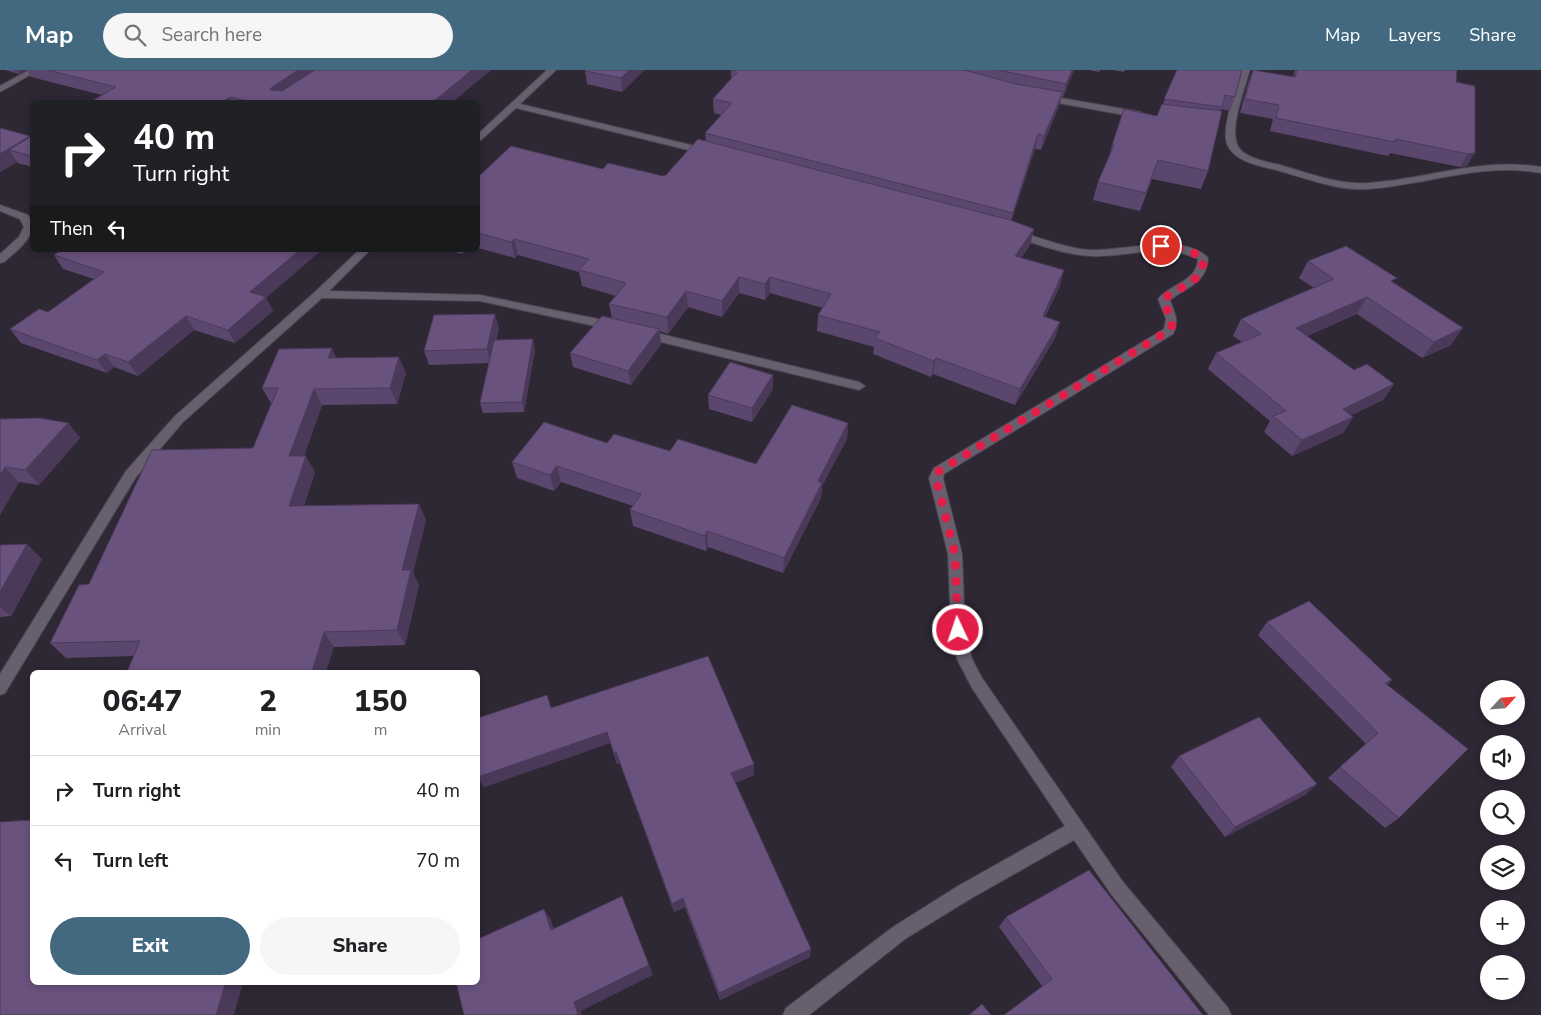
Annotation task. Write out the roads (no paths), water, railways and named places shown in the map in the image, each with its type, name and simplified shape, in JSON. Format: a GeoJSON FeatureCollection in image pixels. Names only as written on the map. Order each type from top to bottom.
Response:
{"type":"FeatureCollection","features":[{"type":"Feature","properties":{"kind":"street"},"geometry":{"type":"LineString","coordinates":[[0,89],[35,70]]}},
{"type":"Feature","properties":{"kind":"street"},"geometry":{"type":"LineString","coordinates":[[480,136],[552,70]]}},
{"type":"Feature","properties":{"kind":"street"},"geometry":{"type":"LineString","coordinates":[[1246,70],[1228,126],[1232,144],[1237,150],[1256,162],[1351,185],[1366,186],[1400,183],[1498,165],[1516,165],[1541,170]]}},
{"type":"Feature","properties":{"kind":"street"},"geometry":{"type":"LineString","coordinates":[[1033,96],[1154,116]]}},
{"type":"Feature","properties":{"kind":"street"},"geometry":{"type":"LineString","coordinates":[[514,105],[724,156]]}},
{"type":"Feature","properties":{"kind":"street"},"geometry":{"type":"LineString","coordinates":[[0,208],[24,217],[29,227],[23,239],[0,260]]}},
{"type":"Feature","properties":{"kind":"street"},"geometry":{"type":"LineString","coordinates":[[1009,232],[1089,253],[1121,253],[1173,246],[1203,258],[1203,268],[1196,278],[1164,299],[1172,320],[1172,326],[1168,331],[946,466],[939,471],[936,478],[955,554],[958,630],[965,659],[977,683],[1117,888],[1221,1015]]}},
{"type":"Feature","properties":{"kind":"street"},"geometry":{"type":"LineString","coordinates":[[0,688],[131,474],[179,419],[320,294],[363,252]]}},
{"type":"Feature","properties":{"kind":"street"},"geometry":{"type":"LineString","coordinates":[[320,294],[480,298],[624,329],[859,386]]}},
{"type":"Feature","properties":{"kind":"street"},"geometry":{"type":"LineString","coordinates":[[793,1015],[814,1001],[858,962],[900,932],[1076,829]]}}]}
